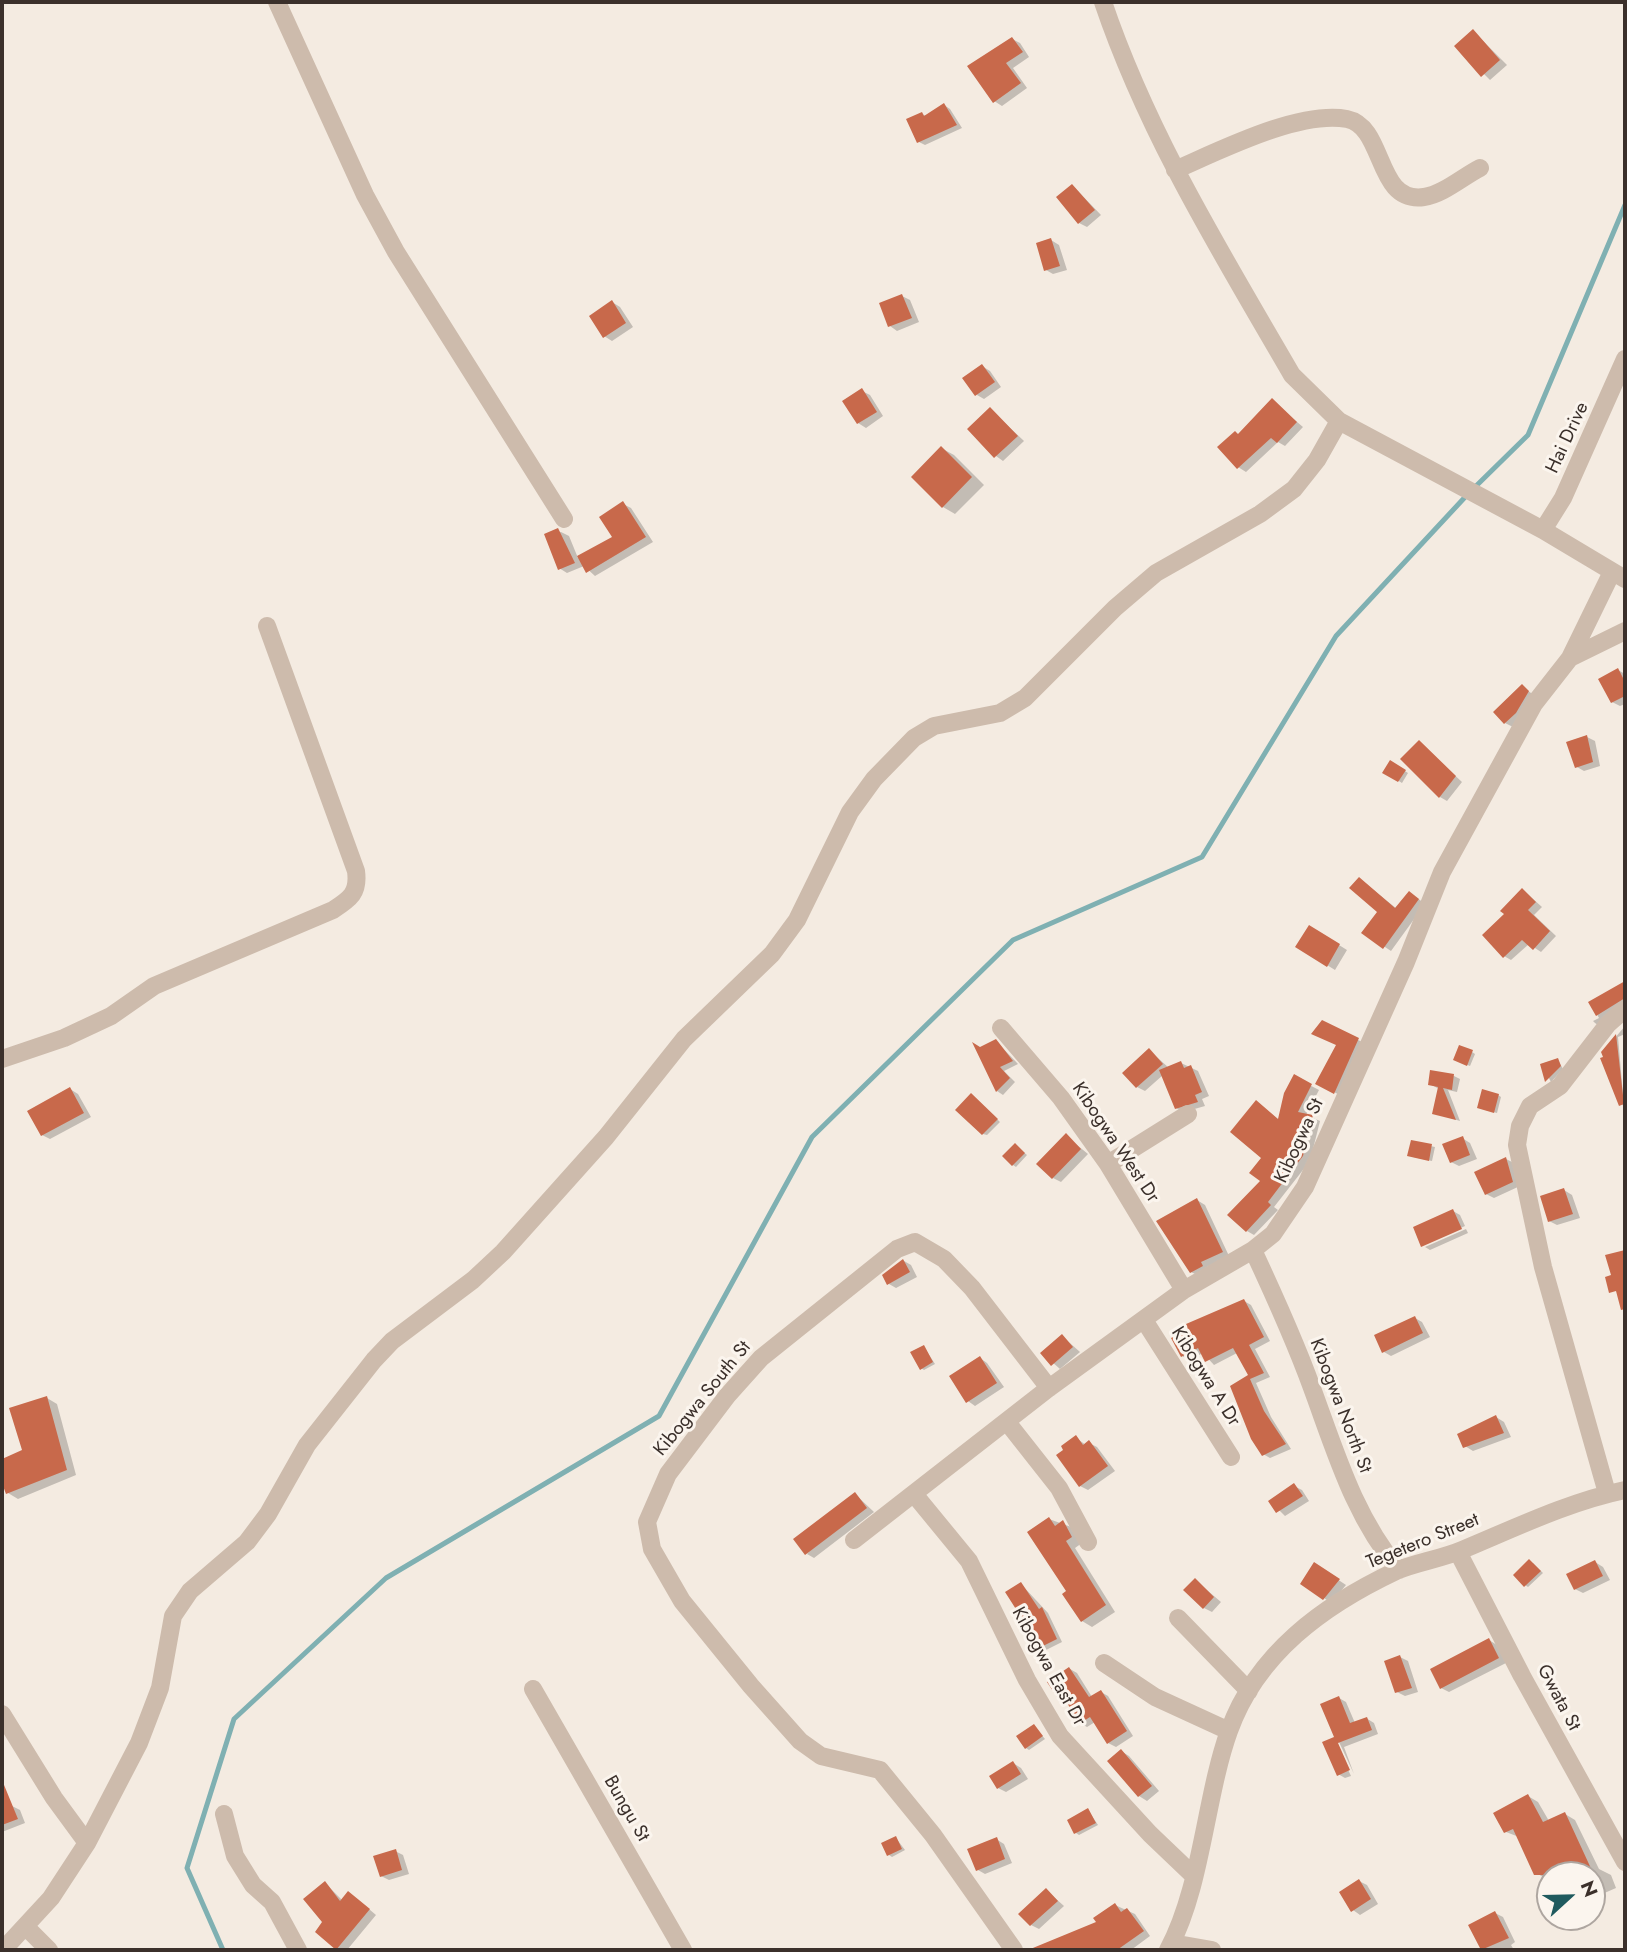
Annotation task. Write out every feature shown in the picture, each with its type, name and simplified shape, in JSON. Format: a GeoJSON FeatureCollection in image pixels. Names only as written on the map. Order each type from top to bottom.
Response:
{"type":"FeatureCollection","features":[{"type":"Feature","properties":{"kind":"street"},"geometry":{"type":"LineString","coordinates":[[277,2],[365,195],[390,240],[564,519]]}},
{"type":"Feature","properties":{"kind":"street"},"geometry":{"type":"LineString","coordinates":[[1104,2],[1139,96],[1175,170],[1292,375],[1339,421],[1543,530],[1618,575],[1570,658]]}},
{"type":"Feature","properties":{"kind":"street"},"geometry":{"type":"LineString","coordinates":[[1175,170],[1273,129],[1314,121],[1348,119],[1359,125],[1371,141],[1391,182],[1410,197],[1426,198],[1480,168]]}},
{"type":"Feature","properties":{"kind":"street","name":"Hai Drive"},"geometry":{"type":"LineString","coordinates":[[1543,530],[1563,498],[1625,359]]}},
{"type":"Feature","properties":{"kind":"street"},"geometry":{"type":"LineString","coordinates":[[3,1950],[51,1898],[87,1843],[139,1742],[160,1688],[173,1616],[190,1591],[247,1542],[268,1514],[307,1445],[392,1341],[472,1280],[503,1252],[606,1137],[684,1039],[772,954],[797,920],[850,812],[874,779],[914,738],[934,726],[1000,713],[1025,698],[1115,608],[1156,573],[1260,514],[1294,489],[1317,460],[1339,421]]}},
{"type":"Feature","properties":{"kind":"street"},"geometry":{"type":"LineString","coordinates":[[2,1059],[64,1038],[111,1016],[154,986],[332,910],[351,899],[358,886],[356,871],[267,626]]}},
{"type":"Feature","properties":{"kind":"street","name":"Kibogwa St"},"geometry":{"type":"LineString","coordinates":[[854,1540],[1049,1388],[1184,1290],[1253,1250],[1273,1234],[1305,1186],[1406,962],[1442,872],[1534,704],[1570,658],[1625,631]]}},
{"type":"Feature","properties":{"kind":"street"},"geometry":{"type":"LineString","coordinates":[[1607,1493],[1543,1267],[1517,1145],[1520,1126],[1530,1106],[1560,1086],[1608,1024],[1625,1009]]}},
{"type":"Feature","properties":{"kind":"street","name":"Kibogwa West Dr"},"geometry":{"type":"LineString","coordinates":[[1001,1028],[1061,1098],[1108,1164],[1184,1290]]}},
{"type":"Feature","properties":{"kind":"street"},"geometry":{"type":"LineString","coordinates":[[1108,1164],[1188,1114]]}},
{"type":"Feature","properties":{"kind":"street","name":"Kibogwa South St"},"geometry":{"type":"LineString","coordinates":[[1014,1950],[933,1835],[880,1770],[821,1756],[800,1741],[751,1686],[682,1601],[652,1549],[647,1522],[668,1475],[727,1396],[761,1358],[805,1319],[906,1245],[915,1242],[944,1259],[1004,1327],[1049,1388]]}},
{"type":"Feature","properties":{"kind":"street","name":"Kibogwa North St"},"geometry":{"type":"LineString","coordinates":[[1253,1250],[1285,1321],[1335,1458],[1361,1516],[1399,1570]]}},
{"type":"Feature","properties":{"kind":"street","name":"Kibogwa A Dr"},"geometry":{"type":"LineString","coordinates":[[1144,1320],[1231,1457]]}},
{"type":"Feature","properties":{"kind":"street"},"geometry":{"type":"LineString","coordinates":[[1007,1422],[1059,1488],[1088,1542]]}},
{"type":"Feature","properties":{"kind":"street","name":"Tegetero Street"},"geometry":{"type":"LineString","coordinates":[[1170,1947],[1194,1876],[1229,1731],[1249,1692],[1275,1653],[1326,1609],[1399,1570],[1458,1552],[1538,1517],[1607,1493],[1625,1490]]}},
{"type":"Feature","properties":{"kind":"street","name":"Kibogwa East Dr"},"geometry":{"type":"LineString","coordinates":[[914,1494],[969,1561],[1027,1680],[1060,1736],[1150,1834],[1194,1876]]}},
{"type":"Feature","properties":{"kind":"street","name":"Gwata St"},"geometry":{"type":"LineString","coordinates":[[1458,1552],[1522,1676],[1625,1862]]}},
{"type":"Feature","properties":{"kind":"street"},"geometry":{"type":"LineString","coordinates":[[1178,1618],[1249,1692]]}},
{"type":"Feature","properties":{"kind":"street"},"geometry":{"type":"LineString","coordinates":[[1104,1663],[1155,1697],[1229,1731]]}},
{"type":"Feature","properties":{"kind":"street","name":"Bungu St"},"geometry":{"type":"LineString","coordinates":[[533,1689],[683,1950]]}},
{"type":"Feature","properties":{"kind":"street"},"geometry":{"type":"LineString","coordinates":[[2,1714],[54,1798],[87,1843]]}},
{"type":"Feature","properties":{"kind":"street"},"geometry":{"type":"LineString","coordinates":[[224,1814],[235,1856],[253,1885],[272,1902],[298,1950]]}},
{"type":"Feature","properties":{"kind":"street"},"geometry":{"type":"LineString","coordinates":[[25,1926],[49,1950]]}},
{"type":"Feature","properties":{"kind":"street"},"geometry":{"type":"LineString","coordinates":[[1170,1947],[1212,1950]]}},
{"type":"Feature","properties":{"kind":"building"},"geometry":{"type":"Polygon","coordinates":[[[1473,29],[1500,60],[1481,77],[1454,46],[1473,29]]]}},
{"type":"Feature","properties":{"kind":"building"},"geometry":{"type":"Polygon","coordinates":[[[1012,37],[1023,52],[1006,63],[1021,83],[993,103],[967,66],[1012,37]]]}},
{"type":"Feature","properties":{"kind":"building"},"geometry":{"type":"Polygon","coordinates":[[[944,103],[957,125],[917,143],[906,119],[922,112],[924,116],[944,103]]]}},
{"type":"Feature","properties":{"kind":"building"},"geometry":{"type":"Polygon","coordinates":[[[1072,184],[1095,210],[1078,224],[1056,197],[1072,184]]]}},
{"type":"Feature","properties":{"kind":"building"},"geometry":{"type":"Polygon","coordinates":[[[1051,238],[1060,266],[1044,271],[1036,243],[1051,238]]]}},
{"type":"Feature","properties":{"kind":"building"},"geometry":{"type":"Polygon","coordinates":[[[902,294],[912,318],[888,327],[879,303],[902,294]]]}},
{"type":"Feature","properties":{"kind":"building"},"geometry":{"type":"Polygon","coordinates":[[[612,300],[626,323],[603,338],[589,316],[612,300]]]}},
{"type":"Feature","properties":{"kind":"building"},"geometry":{"type":"Polygon","coordinates":[[[982,364],[995,382],[975,396],[962,378],[982,364]]]}},
{"type":"Feature","properties":{"kind":"building"},"geometry":{"type":"Polygon","coordinates":[[[862,388],[877,412],[857,424],[842,401],[862,388]]]}},
{"type":"Feature","properties":{"kind":"building"},"geometry":{"type":"Polygon","coordinates":[[[1272,398],[1297,422],[1277,443],[1271,438],[1237,469],[1217,447],[1235,431],[1238,434],[1272,398]]]}},
{"type":"Feature","properties":{"kind":"building"},"geometry":{"type":"Polygon","coordinates":[[[990,407],[1018,436],[994,458],[967,429],[990,407]]]}},
{"type":"Feature","properties":{"kind":"building"},"geometry":{"type":"Polygon","coordinates":[[[941,446],[972,477],[942,508],[911,477],[941,446]]]}},
{"type":"Feature","properties":{"kind":"building"},"geometry":{"type":"Polygon","coordinates":[[[623,501],[646,537],[586,573],[577,556],[612,537],[599,517],[623,501]]]}},
{"type":"Feature","properties":{"kind":"building"},"geometry":{"type":"Polygon","coordinates":[[[558,528],[575,563],[558,570],[544,534],[558,528]]]}},
{"type":"Feature","properties":{"kind":"building"},"geometry":{"type":"Polygon","coordinates":[[[1618,668],[1625,682],[1625,696],[1611,703],[1598,679],[1618,668]]]}},
{"type":"Feature","properties":{"kind":"building"},"geometry":{"type":"Polygon","coordinates":[[[1522,684],[1529,691],[1516,713],[1504,724],[1493,712],[1522,684]]]}},
{"type":"Feature","properties":{"kind":"building"},"geometry":{"type":"Polygon","coordinates":[[[1587,735],[1593,762],[1575,768],[1566,742],[1587,735]]]}},
{"type":"Feature","properties":{"kind":"building"},"geometry":{"type":"Polygon","coordinates":[[[1419,740],[1456,776],[1439,798],[1400,759],[1419,740]]]}},
{"type":"Feature","properties":{"kind":"building"},"geometry":{"type":"Polygon","coordinates":[[[1390,760],[1406,770],[1398,782],[1382,773],[1390,760]]]}},
{"type":"Feature","properties":{"kind":"building"},"geometry":{"type":"Polygon","coordinates":[[[1359,877],[1395,908],[1409,891],[1419,899],[1383,949],[1361,933],[1377,912],[1349,888],[1359,877]]]}},
{"type":"Feature","properties":{"kind":"building"},"geometry":{"type":"Polygon","coordinates":[[[1522,888],[1536,902],[1528,910],[1550,931],[1533,950],[1522,940],[1503,958],[1482,935],[1504,914],[1500,911],[1522,888]]]}},
{"type":"Feature","properties":{"kind":"building"},"geometry":{"type":"Polygon","coordinates":[[[1309,925],[1340,944],[1327,967],[1295,947],[1309,925]]]}},
{"type":"Feature","properties":{"kind":"building"},"geometry":{"type":"Polygon","coordinates":[[[1625,981],[1625,998],[1596,1016],[1588,1002],[1625,981]]]}},
{"type":"Feature","properties":{"kind":"building"},"geometry":{"type":"Polygon","coordinates":[[[1322,1020],[1359,1038],[1334,1094],[1315,1084],[1336,1045],[1311,1034],[1322,1020]]]}},
{"type":"Feature","properties":{"kind":"building"},"geometry":{"type":"Polygon","coordinates":[[[1616,1034],[1624,1104],[1619,1106],[1600,1058],[1603,1057],[1601,1052],[1616,1034]]]}},
{"type":"Feature","properties":{"kind":"building"},"geometry":{"type":"Polygon","coordinates":[[[996,1039],[1013,1061],[1000,1067],[1010,1078],[996,1092],[972,1042],[980,1047],[996,1039]]]}},
{"type":"Feature","properties":{"kind":"building"},"geometry":{"type":"Polygon","coordinates":[[[1459,1045],[1473,1050],[1467,1066],[1453,1060],[1459,1045]]]}},
{"type":"Feature","properties":{"kind":"building"},"geometry":{"type":"Polygon","coordinates":[[[1149,1048],[1163,1064],[1136,1088],[1122,1073],[1149,1048]]]}},
{"type":"Feature","properties":{"kind":"building"},"geometry":{"type":"Polygon","coordinates":[[[1558,1058],[1561,1066],[1545,1082],[1540,1064],[1558,1058]]]}},
{"type":"Feature","properties":{"kind":"building"},"geometry":{"type":"Polygon","coordinates":[[[1181,1061],[1184,1068],[1191,1065],[1202,1092],[1195,1095],[1198,1102],[1175,1109],[1159,1070],[1181,1061]]]}},
{"type":"Feature","properties":{"kind":"building"},"geometry":{"type":"Polygon","coordinates":[[[1430,1070],[1454,1074],[1452,1090],[1443,1088],[1456,1120],[1432,1114],[1438,1087],[1428,1085],[1430,1070]]]}},
{"type":"Feature","properties":{"kind":"building"},"geometry":{"type":"Polygon","coordinates":[[[1294,1074],[1312,1084],[1298,1112],[1313,1115],[1303,1156],[1268,1202],[1271,1205],[1246,1232],[1227,1215],[1260,1181],[1249,1173],[1261,1158],[1230,1132],[1256,1100],[1278,1119],[1284,1093],[1294,1074]]]}},
{"type":"Feature","properties":{"kind":"building"},"geometry":{"type":"Polygon","coordinates":[[[70,1087],[84,1113],[41,1136],[27,1111],[70,1087]]]}},
{"type":"Feature","properties":{"kind":"building"},"geometry":{"type":"Polygon","coordinates":[[[1482,1089],[1499,1094],[1494,1113],[1477,1108],[1482,1089]]]}},
{"type":"Feature","properties":{"kind":"building"},"geometry":{"type":"Polygon","coordinates":[[[971,1093],[998,1119],[982,1135],[955,1110],[971,1093]]]}},
{"type":"Feature","properties":{"kind":"building"},"geometry":{"type":"Polygon","coordinates":[[[1066,1133],[1081,1149],[1052,1179],[1036,1164],[1066,1133]]]}},
{"type":"Feature","properties":{"kind":"building"},"geometry":{"type":"Polygon","coordinates":[[[1463,1136],[1470,1155],[1450,1163],[1442,1144],[1463,1136]]]}},
{"type":"Feature","properties":{"kind":"building"},"geometry":{"type":"Polygon","coordinates":[[[1411,1140],[1432,1144],[1429,1161],[1407,1156],[1411,1140]]]}},
{"type":"Feature","properties":{"kind":"building"},"geometry":{"type":"Polygon","coordinates":[[[1015,1143],[1025,1153],[1012,1166],[1002,1156],[1015,1143]]]}},
{"type":"Feature","properties":{"kind":"building"},"geometry":{"type":"Polygon","coordinates":[[[1506,1157],[1513,1182],[1485,1195],[1474,1172],[1506,1157]]]}},
{"type":"Feature","properties":{"kind":"building"},"geometry":{"type":"Polygon","coordinates":[[[1564,1188],[1573,1214],[1548,1222],[1540,1196],[1564,1188]]]}},
{"type":"Feature","properties":{"kind":"building"},"geometry":{"type":"Polygon","coordinates":[[[1197,1198],[1223,1252],[1201,1262],[1203,1266],[1190,1273],[1156,1221],[1197,1198]]]}},
{"type":"Feature","properties":{"kind":"building"},"geometry":{"type":"Polygon","coordinates":[[[1453,1209],[1462,1229],[1421,1247],[1413,1227],[1453,1209]]]}},
{"type":"Feature","properties":{"kind":"building"},"geometry":{"type":"Polygon","coordinates":[[[1625,1250],[1625,1309],[1621,1310],[1616,1291],[1609,1293],[1605,1277],[1611,1275],[1605,1255],[1625,1250]]]}},
{"type":"Feature","properties":{"kind":"building"},"geometry":{"type":"Polygon","coordinates":[[[903,1259],[910,1272],[887,1285],[882,1275],[903,1259]]]}},
{"type":"Feature","properties":{"kind":"building"},"geometry":{"type":"Polygon","coordinates":[[[1244,1299],[1264,1337],[1249,1345],[1264,1373],[1250,1379],[1264,1411],[1286,1444],[1262,1456],[1251,1439],[1230,1386],[1248,1375],[1233,1348],[1205,1362],[1198,1348],[1181,1357],[1171,1338],[1188,1330],[1186,1324],[1244,1299]]]}},
{"type":"Feature","properties":{"kind":"building"},"geometry":{"type":"Polygon","coordinates":[[[1415,1316],[1423,1333],[1382,1353],[1374,1335],[1415,1316]]]}},
{"type":"Feature","properties":{"kind":"building"},"geometry":{"type":"Polygon","coordinates":[[[1062,1334],[1073,1347],[1051,1366],[1040,1353],[1062,1334]]]}},
{"type":"Feature","properties":{"kind":"building"},"geometry":{"type":"Polygon","coordinates":[[[924,1345],[933,1362],[920,1370],[910,1352],[924,1345]]]}},
{"type":"Feature","properties":{"kind":"building"},"geometry":{"type":"Polygon","coordinates":[[[980,1356],[997,1383],[966,1403],[949,1376],[980,1356]]]}},
{"type":"Feature","properties":{"kind":"building"},"geometry":{"type":"Polygon","coordinates":[[[47,1396],[67,1470],[6,1494],[2,1483],[2,1459],[22,1450],[9,1408],[47,1396]]]}},
{"type":"Feature","properties":{"kind":"building"},"geometry":{"type":"Polygon","coordinates":[[[1496,1415],[1504,1433],[1463,1448],[1457,1434],[1496,1415]]]}},
{"type":"Feature","properties":{"kind":"building"},"geometry":{"type":"Polygon","coordinates":[[[1076,1435],[1083,1445],[1089,1440],[1108,1466],[1079,1487],[1056,1455],[1063,1450],[1061,1446],[1076,1435]]]}},
{"type":"Feature","properties":{"kind":"building"},"geometry":{"type":"Polygon","coordinates":[[[1294,1483],[1303,1496],[1276,1513],[1268,1501],[1294,1483]]]}},
{"type":"Feature","properties":{"kind":"building"},"geometry":{"type":"Polygon","coordinates":[[[855,1492],[867,1508],[805,1555],[793,1539],[855,1492]]]}},
{"type":"Feature","properties":{"kind":"building"},"geometry":{"type":"Polygon","coordinates":[[[1049,1517],[1055,1526],[1063,1520],[1072,1537],[1066,1541],[1106,1605],[1081,1622],[1062,1594],[1066,1591],[1027,1532],[1049,1517]]]}},
{"type":"Feature","properties":{"kind":"building"},"geometry":{"type":"Polygon","coordinates":[[[1529,1559],[1541,1571],[1524,1587],[1513,1575],[1529,1559]]]}},
{"type":"Feature","properties":{"kind":"building"},"geometry":{"type":"Polygon","coordinates":[[[1595,1560],[1603,1576],[1574,1590],[1566,1574],[1595,1560]]]}},
{"type":"Feature","properties":{"kind":"building"},"geometry":{"type":"Polygon","coordinates":[[[1314,1562],[1340,1579],[1323,1600],[1300,1584],[1314,1562]]]}},
{"type":"Feature","properties":{"kind":"building"},"geometry":{"type":"Polygon","coordinates":[[[1195,1578],[1214,1597],[1203,1609],[1183,1590],[1195,1578]]]}},
{"type":"Feature","properties":{"kind":"building"},"geometry":{"type":"Polygon","coordinates":[[[1021,1582],[1039,1609],[1042,1607],[1057,1639],[1035,1650],[1025,1630],[1028,1628],[1005,1592],[1021,1582]]]}},
{"type":"Feature","properties":{"kind":"building"},"geometry":{"type":"Polygon","coordinates":[[[1489,1638],[1499,1658],[1440,1689],[1430,1669],[1489,1638]]]}},
{"type":"Feature","properties":{"kind":"building"},"geometry":{"type":"Polygon","coordinates":[[[1400,1655],[1412,1688],[1395,1693],[1384,1661],[1400,1655]]]}},
{"type":"Feature","properties":{"kind":"building"},"geometry":{"type":"Polygon","coordinates":[[[1069,1667],[1089,1697],[1101,1690],[1127,1731],[1107,1744],[1090,1717],[1079,1724],[1065,1699],[1060,1702],[1047,1682],[1069,1667]]]}},
{"type":"Feature","properties":{"kind":"building"},"geometry":{"type":"Polygon","coordinates":[[[1339,1696],[1350,1723],[1367,1717],[1372,1730],[1338,1743],[1350,1770],[1337,1776],[1322,1742],[1334,1737],[1320,1704],[1339,1696]]]}},
{"type":"Feature","properties":{"kind":"building"},"geometry":{"type":"Polygon","coordinates":[[[1034,1724],[1043,1736],[1025,1749],[1016,1736],[1034,1724]]]}},
{"type":"Feature","properties":{"kind":"building"},"geometry":{"type":"Polygon","coordinates":[[[1121,1749],[1152,1786],[1138,1797],[1107,1761],[1121,1749]]]}},
{"type":"Feature","properties":{"kind":"building"},"geometry":{"type":"Polygon","coordinates":[[[1013,1761],[1021,1774],[997,1789],[989,1776],[1013,1761]]]}},
{"type":"Feature","properties":{"kind":"building"},"geometry":{"type":"Polygon","coordinates":[[[2,1780],[18,1819],[2,1825],[2,1780]]]}},
{"type":"Feature","properties":{"kind":"building"},"geometry":{"type":"Polygon","coordinates":[[[1528,1794],[1543,1822],[1565,1812],[1588,1861],[1536,1861],[1534,1875],[1513,1829],[1504,1833],[1493,1813],[1528,1794]]]}},
{"type":"Feature","properties":{"kind":"building"},"geometry":{"type":"Polygon","coordinates":[[[1088,1808],[1096,1823],[1074,1834],[1067,1820],[1088,1808]]]}},
{"type":"Feature","properties":{"kind":"building"},"geometry":{"type":"Polygon","coordinates":[[[896,1836],[902,1849],[887,1856],[881,1843],[896,1836]]]}},
{"type":"Feature","properties":{"kind":"building"},"geometry":{"type":"Polygon","coordinates":[[[997,1837],[1005,1859],[976,1871],[967,1849],[997,1837]]]}},
{"type":"Feature","properties":{"kind":"building"},"geometry":{"type":"Polygon","coordinates":[[[396,1849],[402,1870],[380,1877],[373,1856],[396,1849]]]}},
{"type":"Feature","properties":{"kind":"building"},"geometry":{"type":"Polygon","coordinates":[[[1359,1879],[1371,1899],[1351,1912],[1339,1892],[1359,1879]]]}},
{"type":"Feature","properties":{"kind":"building"},"geometry":{"type":"Polygon","coordinates":[[[325,1881],[340,1901],[348,1891],[370,1909],[336,1950],[315,1932],[322,1922],[303,1899],[325,1881]]]}},
{"type":"Feature","properties":{"kind":"building"},"geometry":{"type":"Polygon","coordinates":[[[1046,1888],[1058,1901],[1030,1926],[1018,1914],[1046,1888]]]}},
{"type":"Feature","properties":{"kind":"building"},"geometry":{"type":"Polygon","coordinates":[[[1115,1903],[1121,1912],[1127,1908],[1144,1931],[1117,1950],[1028,1950],[1096,1922],[1093,1918],[1115,1903]]]}},
{"type":"Feature","properties":{"kind":"building"},"geometry":{"type":"Polygon","coordinates":[[[1495,1911],[1509,1938],[1481,1950],[1468,1925],[1495,1911]]]}},
{"type":"Feature","properties":{"kind":"waterway"},"geometry":{"type":"LineString","coordinates":[[1474,488],[1528,435],[1625,205]]}},
{"type":"Feature","properties":{"kind":"waterway"},"geometry":{"type":"LineString","coordinates":[[223,1950],[187,1868],[234,1719],[386,1578],[659,1416],[812,1137],[1013,940],[1202,857],[1336,636],[1467,495]]}}]}
